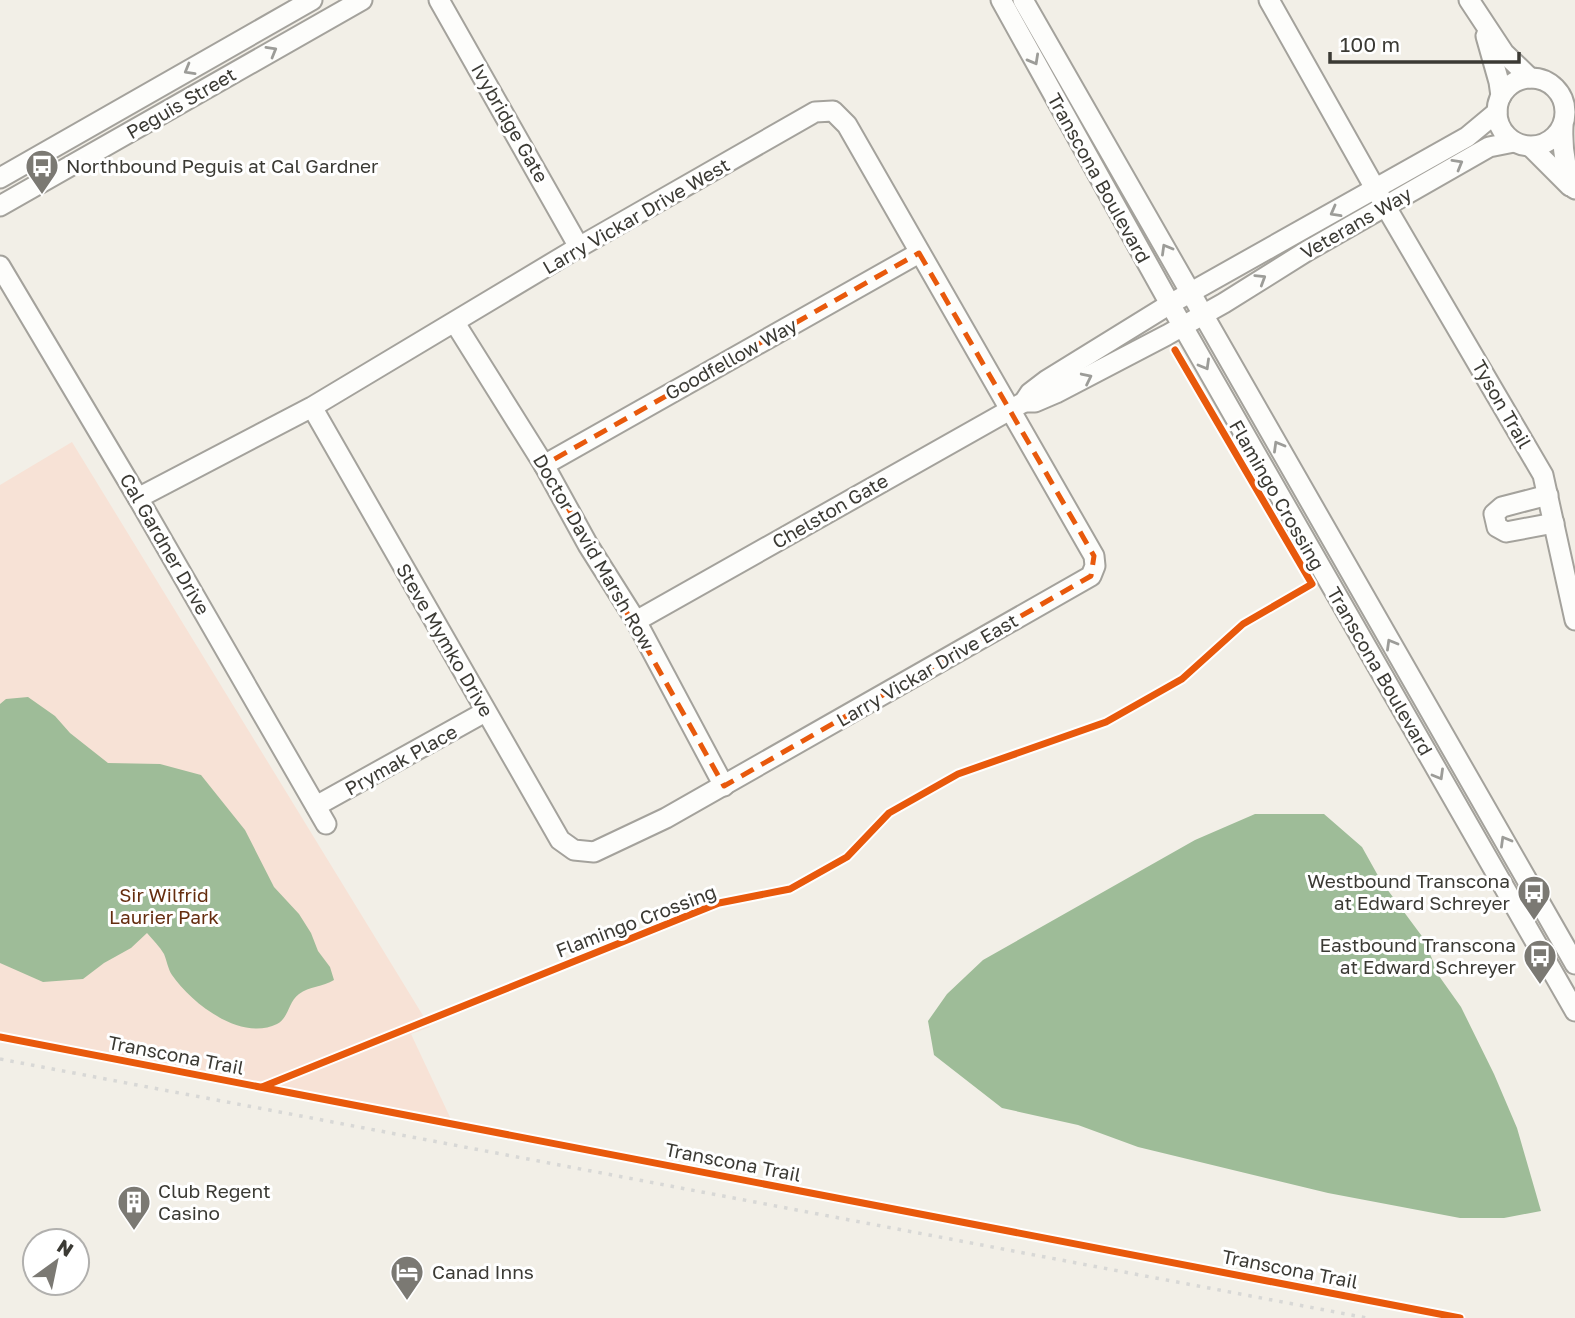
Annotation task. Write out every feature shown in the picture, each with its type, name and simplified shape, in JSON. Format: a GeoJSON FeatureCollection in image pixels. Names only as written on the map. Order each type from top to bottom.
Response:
{"type":"FeatureCollection","features":[{"type":"Feature","properties":{"kind":"street","name":"Peguis Street"},"geometry":{"type":"LineString","coordinates":[[0,178],[312,0]]}},
{"type":"Feature","properties":{"kind":"street","name":"Peguis Street"},"geometry":{"type":"LineString","coordinates":[[0,206],[362,0]]}},
{"type":"Feature","properties":{"kind":"street","name":"Ivybridge Gate"},"geometry":{"type":"LineString","coordinates":[[439,0],[579,247]]}},
{"type":"Feature","properties":{"kind":"street","name":"Transcona Boulevard"},"geometry":{"type":"LineString","coordinates":[[1001,0],[1170,304],[1575,1011]]}},
{"type":"Feature","properties":{"kind":"street","name":"Transcona Boulevard"},"geometry":{"type":"LineString","coordinates":[[1023,0],[1575,964]]}},
{"type":"Feature","properties":{"kind":"street","name":"Tyson Trail"},"geometry":{"type":"LineString","coordinates":[[1269,0],[1543,475],[1575,620]]}},
{"type":"Feature","properties":{"kind":"street"},"geometry":{"type":"LineString","coordinates":[[1469,0],[1504,53],[1530,78]]}},
{"type":"Feature","properties":{"kind":"street"},"geometry":{"type":"LineString","coordinates":[[1482,22],[1499,82],[1501,130],[1523,144],[1575,190]]}},
{"type":"Feature","properties":{"kind":"street"},"geometry":{"type":"LineString","coordinates":[[1499,104],[1513,83],[1530,78],[1547,82],[1560,93],[1565,109],[1562,144],[1575,190]]}},
{"type":"Feature","properties":{"kind":"street","name":"Veterans Way"},"geometry":{"type":"LineString","coordinates":[[1203,314],[1381,198],[1467,137],[1499,104]]}},
{"type":"Feature","properties":{"kind":"street","name":"Larry Vickar Drive West"},"geometry":{"type":"LineString","coordinates":[[138,498],[312,407],[579,247],[815,112],[833,111],[847,125],[919,253],[1017,405]]}},
{"type":"Feature","properties":{"kind":"street"},"geometry":{"type":"LineString","coordinates":[[1523,144],[1550,141],[1563,126]]}},
{"type":"Feature","properties":{"kind":"street","name":"Veterans Way"},"geometry":{"type":"LineString","coordinates":[[1191,292],[1489,146],[1523,144]]}},
{"type":"Feature","properties":{"kind":"street","name":"Goodfellow Way"},"geometry":{"type":"LineString","coordinates":[[544,465],[919,253]]}},
{"type":"Feature","properties":{"kind":"street","name":"Cal Gardner Drive"},"geometry":{"type":"LineString","coordinates":[[0,266],[138,498],[326,824]]}},
{"type":"Feature","properties":{"kind":"street","name":"Chelston Gate"},"geometry":{"type":"LineString","coordinates":[[636,621],[1017,405],[1047,380],[1191,292]]}},
{"type":"Feature","properties":{"kind":"street","name":"Chelston Gate"},"geometry":{"type":"LineString","coordinates":[[1017,405],[1035,402],[1056,393],[1203,314]]}},
{"type":"Feature","properties":{"kind":"street","name":"Doctor David Marsh Row"},"geometry":{"type":"LineString","coordinates":[[455,323],[544,465],[636,621],[724,786]]}},
{"type":"Feature","properties":{"kind":"street","name":"Larry Vickar Drive East"},"geometry":{"type":"LineString","coordinates":[[594,852],[666,818],[724,786],[1091,576],[1095,566],[1094,556],[1017,405]]}},
{"type":"Feature","properties":{"kind":"street","name":"Steve Mymko Drive"},"geometry":{"type":"LineString","coordinates":[[312,407],[560,840],[574,850],[594,852]]}},
{"type":"Feature","properties":{"kind":"street"},"geometry":{"type":"LineString","coordinates":[[1548,495],[1502,507],[1494,514],[1497,527],[1506,532],[1555,523]]}},
{"type":"Feature","properties":{"kind":"street","name":"Prymak Place"},"geometry":{"type":"LineString","coordinates":[[316,806],[485,712]]}},
{"type":"Feature","properties":{"kind":"highlighted area"},"geometry":{"type":"Polygon","coordinates":[[[919,253],[1094,556],[1091,576],[724,786],[544,465],[919,253]]]}},
{"type":"Feature","properties":{"kind":"green space","name":"Sir Wilfrid Laurier Park"},"geometry":{"type":"Polygon","coordinates":[[[72,442],[430,1027],[411,1034],[456,1130],[0,1041],[0,485],[72,442]]]}},
{"type":"Feature","properties":{"kind":"shaded area"},"geometry":{"type":"Polygon","coordinates":[[[28,697],[55,716],[70,733],[108,763],[160,764],[201,775],[245,830],[274,887],[299,914],[311,933],[318,951],[330,967],[334,980],[299,994],[277,1024],[248,1028],[218,1017],[191,997],[172,975],[164,954],[147,933],[131,948],[83,979],[43,982],[0,963],[0,704],[6,699],[28,697]]]}},
{"type":"Feature","properties":{"kind":"shaded area"},"geometry":{"type":"Polygon","coordinates":[[[1255,814],[1324,814],[1362,847],[1381,881],[1424,939],[1439,976],[1461,1007],[1494,1074],[1517,1128],[1541,1211],[1504,1218],[1460,1218],[1328,1193],[1138,1147],[1078,1125],[1002,1108],[934,1055],[928,1021],[947,994],[983,960],[1195,840],[1255,814]]]}},
{"type":"Feature","properties":{"kind":"railway"},"geometry":{"type":"LineString","coordinates":[[0,1059],[1367,1318]]}},
{"type":"Feature","properties":{"kind":"cycle path","name":"Flamingo Crossing"},"geometry":{"type":"LineString","coordinates":[[262,1087],[719,903],[790,889],[847,857],[889,813],[958,774],[1106,722],[1182,679],[1243,624],[1312,584],[1175,350]]}},
{"type":"Feature","properties":{"kind":"cycle path","name":"Transcona Trail"},"geometry":{"type":"LineString","coordinates":[[0,1037],[1460,1318]]}},
{"type":"Feature","properties":{"kind":"place","name":"Northbound Peguis at Cal Gardner"},"geometry":{"type":"Point","coordinates":[42,196]}},
{"type":"Feature","properties":{"kind":"place","name":"Westbound Transcona at Edward Schreyer"},"geometry":{"type":"Point","coordinates":[1534,922]}},
{"type":"Feature","properties":{"kind":"place","name":"Eastbound Transcona at Edward Schreyer"},"geometry":{"type":"Point","coordinates":[1540,986]}},
{"type":"Feature","properties":{"kind":"place","name":"Club Regent Casino"},"geometry":{"type":"Point","coordinates":[134,1232]}},
{"type":"Feature","properties":{"kind":"place","name":"Canad Inns"},"geometry":{"type":"Point","coordinates":[407,1302]}}]}
